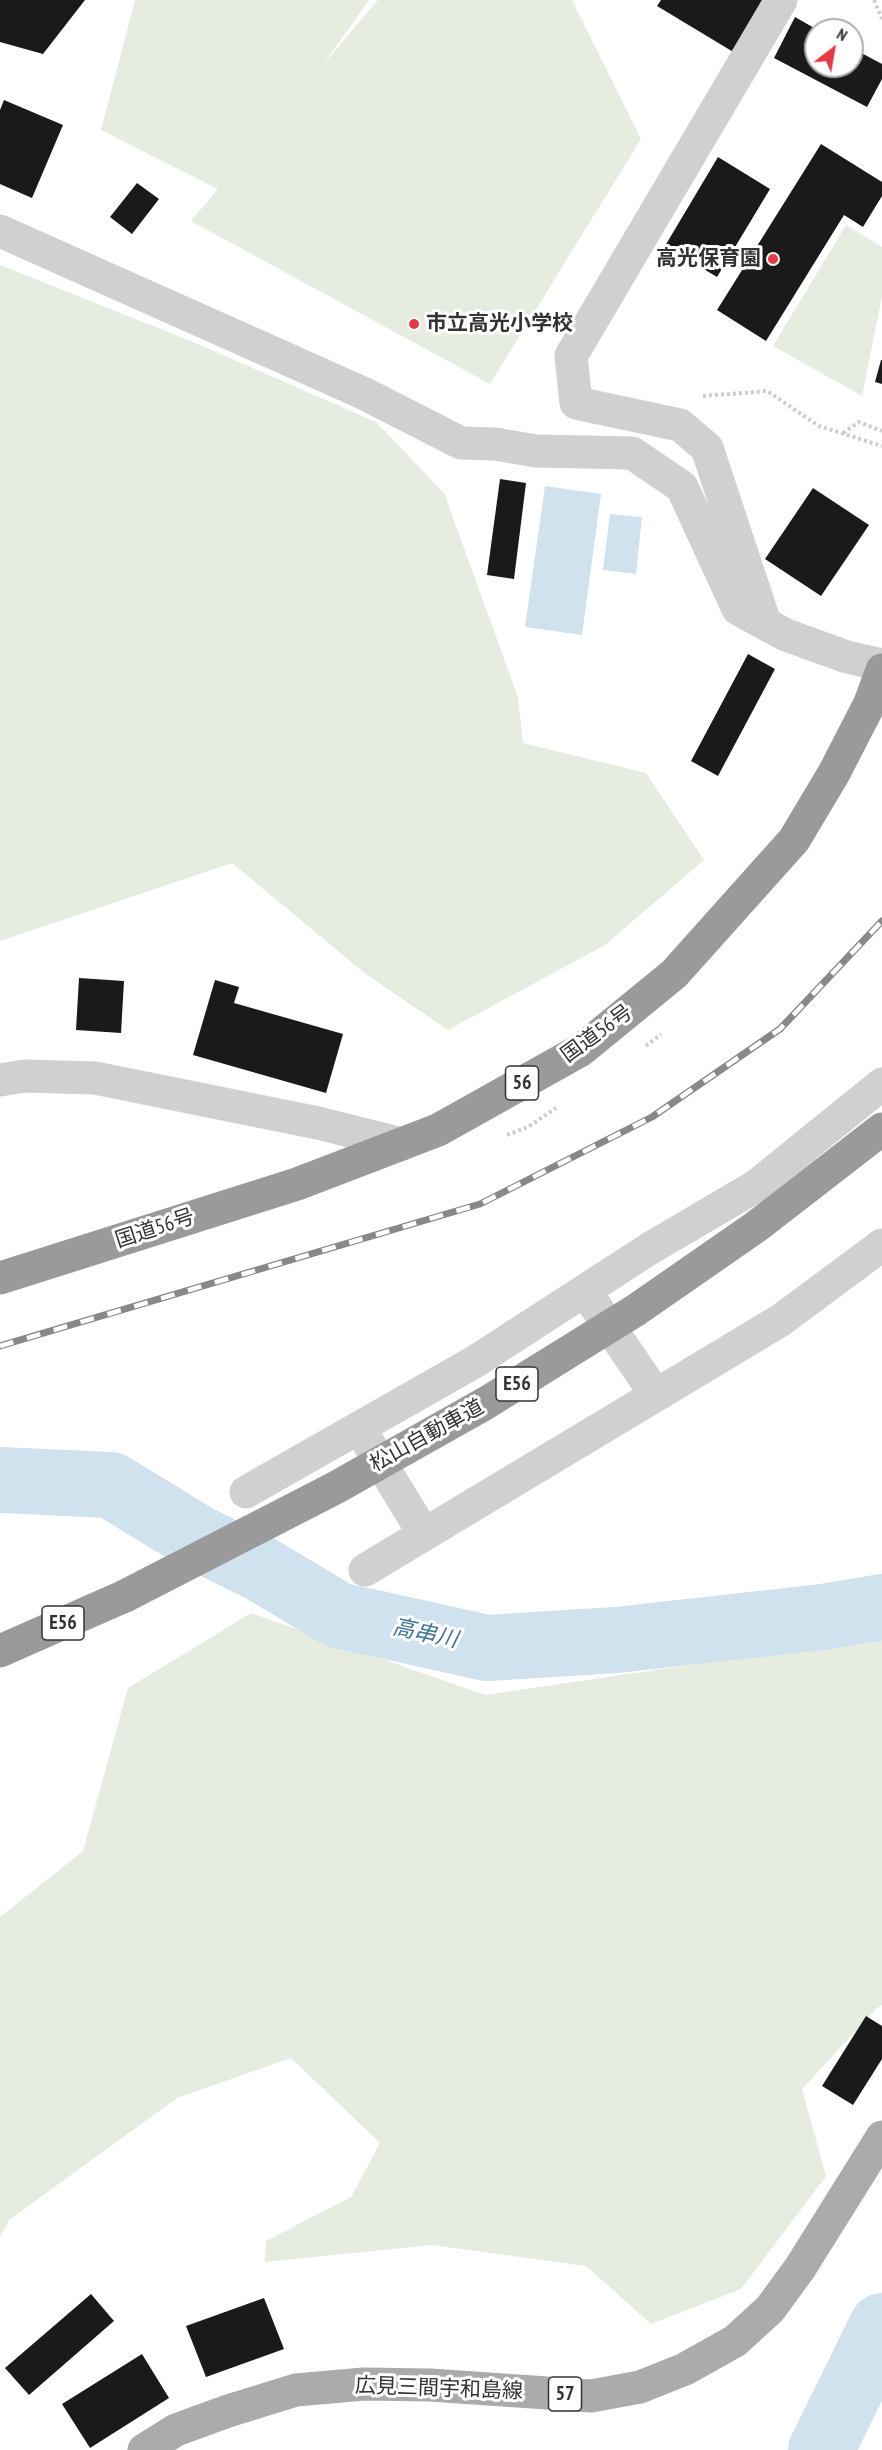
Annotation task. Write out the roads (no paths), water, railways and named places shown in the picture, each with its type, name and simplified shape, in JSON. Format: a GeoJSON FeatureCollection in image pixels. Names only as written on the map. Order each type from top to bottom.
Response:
{"type":"FeatureCollection","features":[{"type":"Feature","properties":{"kind":"highway","name":"国道56号"},"geometry":{"type":"LineString","coordinates":[[0,1278],[297,1184],[438,1130],[581,1050],[674,974],[794,840],[834,773],[870,703],[882,670]]}},
{"type":"Feature","properties":{"kind":"highway","name":"松山自動車道"},"geometry":{"type":"LineString","coordinates":[[0,1650],[125,1596],[335,1488],[496,1397],[636,1310],[757,1226],[882,1129]]}},
{"type":"Feature","properties":{"kind":"main road","name":"広見三間宇和島線"},"geometry":{"type":"LineString","coordinates":[[144,2450],[176,2430],[296,2390],[364,2384],[419,2384],[591,2396],[640,2387],[685,2369],[735,2341],[770,2309],[800,2268],[882,2137]]}},
{"type":"Feature","properties":{"kind":"street"},"geometry":{"type":"LineString","coordinates":[[765,623],[707,448],[680,425],[576,403],[571,356],[781,0]]}},
{"type":"Feature","properties":{"kind":"street"},"geometry":{"type":"LineString","coordinates":[[0,231],[363,393],[460,443],[495,444],[536,451],[632,453],[682,487],[738,609],[786,635],[847,657],[882,665]]}},
{"type":"Feature","properties":{"kind":"street"},"geometry":{"type":"LineString","coordinates":[[0,1080],[25,1076],[94,1078],[307,1120],[402,1144]]}},
{"type":"Feature","properties":{"kind":"street"},"geometry":{"type":"LineString","coordinates":[[246,1492],[476,1361],[649,1249],[756,1186],[882,1084]]}},
{"type":"Feature","properties":{"kind":"street"},"geometry":{"type":"LineString","coordinates":[[365,1570],[781,1320],[882,1245]]}},
{"type":"Feature","properties":{"kind":"street"},"geometry":{"type":"LineString","coordinates":[[585,1291],[656,1395]]}},
{"type":"Feature","properties":{"kind":"street"},"geometry":{"type":"LineString","coordinates":[[359,1429],[424,1534]]}},
{"type":"Feature","properties":{"kind":"water"},"geometry":{"type":"Polygon","coordinates":[[[545,486],[601,494],[582,635],[525,627],[545,486]]]}},
{"type":"Feature","properties":{"kind":"water"},"geometry":{"type":"Polygon","coordinates":[[[610,514],[642,517],[636,574],[603,570],[610,514]]]}},
{"type":"Feature","properties":{"kind":"waterway","name":"高串川"},"geometry":{"type":"LineString","coordinates":[[0,1480],[111,1485],[196,1537],[261,1569],[338,1615],[487,1648],[616,1640],[823,1617],[882,1607]]}},
{"type":"Feature","properties":{"kind":"waterway"},"geometry":{"type":"LineString","coordinates":[[821,2450],[882,2326]]}},
{"type":"Feature","properties":{"kind":"railway"},"geometry":{"type":"LineString","coordinates":[[0,1346],[480,1204],[652,1117],[780,1029],[882,921]]}},
{"type":"Feature","properties":{"kind":"place","name":"高光保育園"},"geometry":{"type":"Point","coordinates":[773,259]}},
{"type":"Feature","properties":{"kind":"place","name":"市立高光小学校"},"geometry":{"type":"Point","coordinates":[414,324]}}]}
